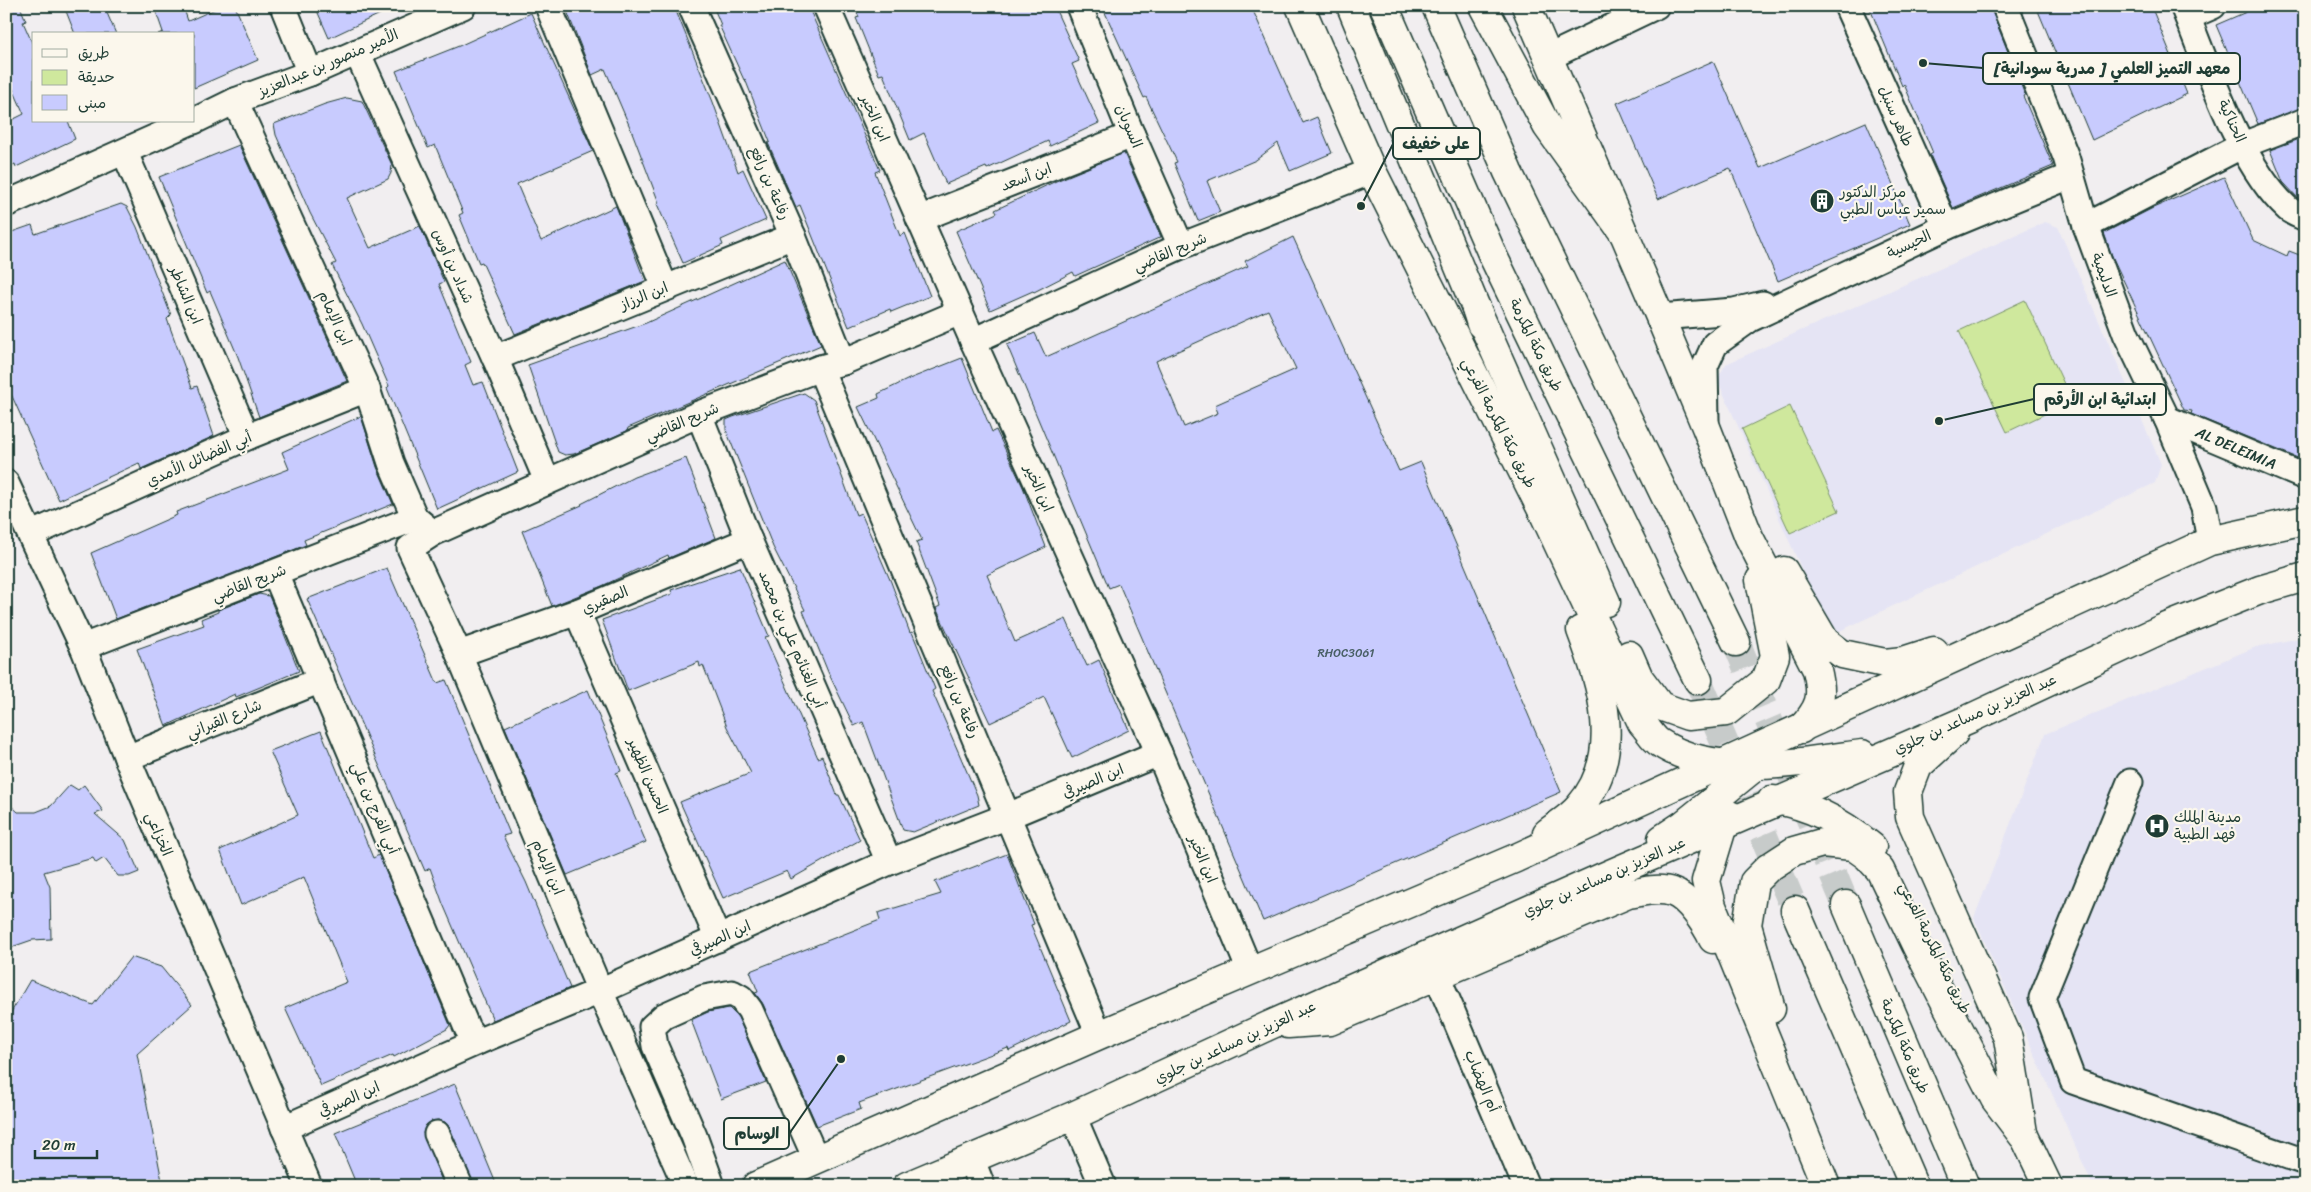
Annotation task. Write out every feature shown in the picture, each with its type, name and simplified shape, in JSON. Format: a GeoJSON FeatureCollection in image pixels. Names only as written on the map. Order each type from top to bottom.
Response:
{"type":"FeatureCollection","features":[{"type":"Feature","properties":{"kind":"main road","name":"طريق مكة المكرمة الفرعي"},"geometry":{"type":"LineString","coordinates":[[1300,6],[1372,171],[1545,516],[1642,723],[1658,742],[1685,756],[1725,764],[1745,766],[1896,750]]}},
{"type":"Feature","properties":{"kind":"main road"},"geometry":{"type":"LineString","coordinates":[[1351,6],[1476,308],[1639,678],[1660,706],[1688,716],[1726,712],[1766,680],[1775,656],[1763,591],[1748,537],[1706,427],[1526,6]]}},
{"type":"Feature","properties":{"kind":"main road","name":"طريق مكة المكرمة"},"geometry":{"type":"LineString","coordinates":[[1384,6],[1493,256],[1698,680]]}},
{"type":"Feature","properties":{"kind":"main road"},"geometry":{"type":"LineString","coordinates":[[1436,6],[1508,172],[1736,642]]}},
{"type":"Feature","properties":{"kind":"main road"},"geometry":{"type":"LineString","coordinates":[[1483,6],[1547,126],[1623,232]]}},
{"type":"Feature","properties":{"kind":"main road"},"geometry":{"type":"LineString","coordinates":[[1476,308],[1515,456]]}},
{"type":"Feature","properties":{"kind":"main road"},"geometry":{"type":"LineString","coordinates":[[1516,858],[1579,807],[1596,782],[1603,761],[1606,737],[1605,706],[1598,677],[1570,601],[1545,516]]}},
{"type":"Feature","properties":{"kind":"main road"},"geometry":{"type":"LineString","coordinates":[[756,1186],[1099,1036],[1516,858],[2210,541],[2305,520]]}},
{"type":"Feature","properties":{"kind":"main road"},"geometry":{"type":"LineString","coordinates":[[1748,537],[1783,570],[1825,640],[1842,654],[1885,663],[1904,661],[2036,619]]}},
{"type":"Feature","properties":{"kind":"main road"},"geometry":{"type":"LineString","coordinates":[[1748,537],[1817,670],[1822,694],[1818,705],[1803,727],[1788,742],[1758,764],[1731,795],[1706,881],[1712,906],[1826,1186]]}},
{"type":"Feature","properties":{"kind":"main road","name":"عبد العزيز بن مساعد بن جلوي"},"geometry":{"type":"LineString","coordinates":[[907,1186],[1074,1116],[1268,1026],[1603,876],[1970,719],[2162,629],[2260,590],[2305,577]]}},
{"type":"Feature","properties":{"kind":"main road"},"geometry":{"type":"LineString","coordinates":[[1603,876],[1731,795],[1789,762],[1825,736],[1940,680],[2036,619]]}},
{"type":"Feature","properties":{"kind":"main road"},"geometry":{"type":"LineString","coordinates":[[1970,719],[1918,766],[1908,792],[1910,817],[2008,1038],[2023,1136]]}},
{"type":"Feature","properties":{"kind":"main road","name":"طريق مكة المكرمة الفرعي"},"geometry":{"type":"LineString","coordinates":[[1639,802],[1731,795],[1778,800],[1812,809],[1856,834],[1895,866],[1998,1073],[2023,1136],[2048,1186]]}},
{"type":"Feature","properties":{"kind":"main road"},"geometry":{"type":"LineString","coordinates":[[1806,1137],[1747,925],[1754,882],[1768,868],[1788,855],[1822,843],[1853,846],[1867,856],[1880,870],[1995,1099],[2023,1136]]}},
{"type":"Feature","properties":{"kind":"main road"},"geometry":{"type":"LineString","coordinates":[[1268,1026],[1330,1021],[1628,894],[1651,890],[1672,892],[1701,916],[1720,950],[1806,1137]]}},
{"type":"Feature","properties":{"kind":"main road","name":"طريق مكة المكرمة"},"geometry":{"type":"LineString","coordinates":[[1846,905],[1965,1186]]}},
{"type":"Feature","properties":{"kind":"main road"},"geometry":{"type":"LineString","coordinates":[[1795,910],[1914,1186]]}},
{"type":"Feature","properties":{"kind":"street"},"geometry":{"type":"LineString","coordinates":[[283,6],[310,72]]}},
{"type":"Feature","properties":{"kind":"street","name":"الأمير منصور بن عبدالعزيز"},"geometry":{"type":"LineString","coordinates":[[195,120],[235,101],[310,72],[463,6]]}},
{"type":"Feature","properties":{"kind":"street"},"geometry":{"type":"LineString","coordinates":[[548,6],[665,287]]}},
{"type":"Feature","properties":{"kind":"street","name":"رفاعة بن رافع"},"geometry":{"type":"LineString","coordinates":[[691,6],[793,236],[831,365],[1008,816],[1099,1036]]}},
{"type":"Feature","properties":{"kind":"street","name":"ابن الخير"},"geometry":{"type":"LineString","coordinates":[[826,6],[973,342],[1159,753],[1250,971]]}},
{"type":"Feature","properties":{"kind":"street","name":"السوبان"},"geometry":{"type":"LineString","coordinates":[[1080,6],[1132,135],[1181,246]]}},
{"type":"Feature","properties":{"kind":"street"},"geometry":{"type":"LineString","coordinates":[[1548,56],[1656,6]]}},
{"type":"Feature","properties":{"kind":"street","name":"طاهر سنبل"},"geometry":{"type":"LineString","coordinates":[[1847,6],[1946,227]]}},
{"type":"Feature","properties":{"kind":"street","name":"الدليمية"},"geometry":{"type":"LineString","coordinates":[[2005,6],[2066,157],[2086,226],[2126,334],[2167,419],[2204,507],[2210,541]]}},
{"type":"Feature","properties":{"kind":"street"},"geometry":{"type":"LineString","coordinates":[[2185,12],[2213,6]]}},
{"type":"Feature","properties":{"kind":"street","name":"الحناكية"},"geometry":{"type":"LineString","coordinates":[[2185,12],[2213,82],[2243,145],[2264,179],[2289,210],[2305,218]]}},
{"type":"Feature","properties":{"kind":"street","name":"شداد بن أوس"},"geometry":{"type":"LineString","coordinates":[[357,52],[495,358],[547,481]]}},
{"type":"Feature","properties":{"kind":"street","name":"ابن الإمام"},"geometry":{"type":"LineString","coordinates":[[235,101],[367,389],[391,463],[424,525]]}},
{"type":"Feature","properties":{"kind":"street"},"geometry":{"type":"LineString","coordinates":[[2086,226],[2243,145],[2305,121]]}},
{"type":"Feature","properties":{"kind":"street","name":"الأمير منصور بن عبدالعزيز"},"geometry":{"type":"LineString","coordinates":[[6,204],[191,122]]}},
{"type":"Feature","properties":{"kind":"street","name":"ابن أسعد"},"geometry":{"type":"LineString","coordinates":[[920,219],[1132,135]]}},
{"type":"Feature","properties":{"kind":"street","name":"ابن الشاطر"},"geometry":{"type":"LineString","coordinates":[[125,152],[247,437]]}},
{"type":"Feature","properties":{"kind":"street","name":"شريح القاضي"},"geometry":{"type":"LineString","coordinates":[[973,342],[1181,246],[1372,171]]}},
{"type":"Feature","properties":{"kind":"street","name":"الحيسية"},"geometry":{"type":"LineString","coordinates":[[1831,279],[1946,227],[2070,176]]}},
{"type":"Feature","properties":{"kind":"street","name":"ابن الرزاز"},"geometry":{"type":"LineString","coordinates":[[495,358],[793,236]]}},
{"type":"Feature","properties":{"kind":"street"},"geometry":{"type":"LineString","coordinates":[[1660,317],[1734,311],[1772,302],[1831,279]]}},
{"type":"Feature","properties":{"kind":"street"},"geometry":{"type":"LineString","coordinates":[[1706,427],[1705,366],[1715,344],[1750,319],[1831,279]]}},
{"type":"Feature","properties":{"kind":"street","name":"شريح القاضي"},"geometry":{"type":"LineString","coordinates":[[83,647],[275,573],[424,525],[547,481],[699,414],[831,365],[960,312]]}},
{"type":"Feature","properties":{"kind":"street","name":"أبي الفضائل الأمدي"},"geometry":{"type":"LineString","coordinates":[[32,534],[247,437],[367,389]]}},
{"type":"Feature","properties":{"kind":"street","name":"أبي الغنائم علي بن محمد"},"geometry":{"type":"LineString","coordinates":[[699,414],[750,540],[889,862]]}},
{"type":"Feature","properties":{"kind":"street","name":"AL DELEIMIA"},"geometry":{"type":"LineString","coordinates":[[2167,419],[2305,477]]}},
{"type":"Feature","properties":{"kind":"street","name":"الخزاعي"},"geometry":{"type":"LineString","coordinates":[[6,483],[32,534],[83,647],[127,758],[309,1186]]}},
{"type":"Feature","properties":{"kind":"street","name":"شريح القاضي"},"geometry":{"type":"LineString","coordinates":[[410,548],[424,525]]}},
{"type":"Feature","properties":{"kind":"street","name":"الصقيري"},"geometry":{"type":"LineString","coordinates":[[459,654],[577,612],[750,540]]}},
{"type":"Feature","properties":{"kind":"street","name":"ابن الإمام"},"geometry":{"type":"LineString","coordinates":[[410,548],[459,654],[600,991],[686,1186]]}},
{"type":"Feature","properties":{"kind":"street","name":"أبي الفرج بن علي"},"geometry":{"type":"LineString","coordinates":[[275,573],[467,1028],[478,1042]]}},
{"type":"Feature","properties":{"kind":"street","name":"الحسن الظهير"},"geometry":{"type":"LineString","coordinates":[[577,612],[718,939]]}},
{"type":"Feature","properties":{"kind":"street","name":"شارع القيراني"},"geometry":{"type":"LineString","coordinates":[[127,758],[321,680]]}},
{"type":"Feature","properties":{"kind":"street","name":"ابن الصيرفي"},"geometry":{"type":"LineString","coordinates":[[284,1128],[478,1042],[600,991],[889,862],[1008,816],[1159,753]]}},
{"type":"Feature","properties":{"kind":"street"},"geometry":{"type":"LineString","coordinates":[[2130,782],[2042,998],[2074,1081],[2305,1162]]}},
{"type":"Feature","properties":{"kind":"street","name":"أم الهضاب"},"geometry":{"type":"LineString","coordinates":[[1437,976],[1526,1186]]}},
{"type":"Feature","properties":{"kind":"street"},"geometry":{"type":"LineString","coordinates":[[712,1186],[694,1136],[655,1046],[652,1027],[664,1016],[704,998],[732,993],[742,998],[754,1019],[816,1159]]}},
{"type":"Feature","properties":{"kind":"street"},"geometry":{"type":"LineString","coordinates":[[1074,1116],[1103,1186]]}},
{"type":"Feature","properties":{"kind":"street"},"geometry":{"type":"LineString","coordinates":[[437,1134],[460,1186]]}},
{"type":"Feature","properties":{"kind":"street"},"geometry":{"type":"LineString","coordinates":[[971,1158],[982,1186]]}},
{"type":"Feature","properties":{"kind":"shaded area"},"geometry":{"type":"Polygon","coordinates":[[[2045,222],[2058,227],[2161,464],[2155,483],[1831,635],[1717,379],[1726,364],[2045,222]]]}},
{"type":"Feature","properties":{"kind":"shaded area","name":"مدينة الملك فهد الطبية"},"geometry":{"type":"Polygon","coordinates":[[[2305,637],[2305,1186],[2093,1186],[1974,918],[2045,734],[2256,647],[2305,637]]]}},
{"type":"Feature","properties":{"kind":"green space"},"geometry":{"type":"Polygon","coordinates":[[[2025,300],[2072,401],[2007,432],[1959,331],[2025,300]]]}},
{"type":"Feature","properties":{"kind":"green space"},"geometry":{"type":"Polygon","coordinates":[[[1790,406],[1839,511],[1790,533],[1742,429],[1790,406]]]}},
{"type":"Feature","properties":{"kind":"building"},"geometry":{"type":"Polygon","coordinates":[[[6,6],[20,6],[26,21],[23,22],[32,42],[32,122],[68,122],[75,139],[16,167],[15,164],[6,168],[6,123],[24,114],[6,73],[6,6]]]}},
{"type":"Feature","properties":{"kind":"building"},"geometry":{"type":"Polygon","coordinates":[[[64,6],[104,6],[115,32],[74,32],[64,6]]]}},
{"type":"Feature","properties":{"kind":"building"},"geometry":{"type":"Polygon","coordinates":[[[154,6],[183,6],[188,21],[222,6],[235,6],[258,60],[195,88],[195,32],[163,32],[154,6]]]}},
{"type":"Feature","properties":{"kind":"building"},"geometry":{"type":"Polygon","coordinates":[[[315,6],[397,6],[329,38],[315,6]]]}},
{"type":"Feature","properties":{"kind":"building"},"geometry":{"type":"Polygon","coordinates":[[[565,6],[674,6],[713,102],[738,172],[743,169],[766,220],[721,240],[723,245],[683,263],[657,204],[659,203],[632,132],[605,69],[592,75],[565,6]]]}},
{"type":"Feature","properties":{"kind":"building"},"geometry":{"type":"Polygon","coordinates":[[[713,6],[808,6],[880,170],[875,172],[900,236],[905,233],[930,296],[891,312],[890,309],[849,327],[800,205],[796,207],[768,143],[770,142],[745,79],[719,25],[721,25],[713,6]]]}},
{"type":"Feature","properties":{"kind":"building"},"geometry":{"type":"Polygon","coordinates":[[[854,6],[1054,6],[1079,61],[1072,64],[1099,123],[1050,146],[1048,141],[987,169],[986,167],[946,184],[924,133],[910,140],[883,74],[879,75],[856,18],[859,17],[854,6]]]}},
{"type":"Feature","properties":{"kind":"building"},"geometry":{"type":"Polygon","coordinates":[[[1102,6],[1251,6],[1303,123],[1317,117],[1332,153],[1290,171],[1278,143],[1256,160],[1207,181],[1220,212],[1198,221],[1174,163],[1177,162],[1146,97],[1144,98],[1102,6]]]}},
{"type":"Feature","properties":{"kind":"building"},"geometry":{"type":"Polygon","coordinates":[[[1869,6],[1990,6],[2025,95],[2023,96],[2053,166],[1953,208],[1930,155],[1933,153],[1904,84],[1902,86],[1869,6]]]}},
{"type":"Feature","properties":{"kind":"building"},"geometry":{"type":"Polygon","coordinates":[[[2036,6],[2151,6],[2187,94],[2092,140],[2036,6]]]}},
{"type":"Feature","properties":{"kind":"building"},"geometry":{"type":"Polygon","coordinates":[[[2260,6],[2305,6],[2305,107],[2258,124],[2216,25],[2260,6]]]}},
{"type":"Feature","properties":{"kind":"building"},"geometry":{"type":"Polygon","coordinates":[[[531,13],[593,151],[517,184],[541,241],[616,206],[645,281],[515,334],[482,262],[479,263],[459,215],[463,213],[435,145],[428,148],[396,71],[459,46],[531,13]]]}},
{"type":"Feature","properties":{"kind":"building"},"geometry":{"type":"Polygon","coordinates":[[[1713,61],[1760,168],[1866,122],[1910,224],[1778,281],[1730,168],[1658,199],[1617,103],[1713,61]]]}},
{"type":"Feature","properties":{"kind":"building"},"geometry":{"type":"Polygon","coordinates":[[[347,98],[362,101],[392,165],[388,179],[347,198],[370,248],[420,226],[444,282],[439,284],[471,362],[465,365],[473,385],[483,382],[518,472],[437,509],[387,388],[389,386],[362,324],[332,265],[336,263],[310,213],[276,135],[274,124],[325,104],[347,98]]]}},
{"type":"Feature","properties":{"kind":"building"},"geometry":{"type":"Polygon","coordinates":[[[2305,137],[2305,202],[2298,198],[2283,182],[2270,150],[2305,137]]]}},
{"type":"Feature","properties":{"kind":"building"},"geometry":{"type":"Polygon","coordinates":[[[239,145],[347,381],[259,417],[238,357],[210,291],[207,293],[159,177],[239,145]]]}},
{"type":"Feature","properties":{"kind":"building"},"geometry":{"type":"Polygon","coordinates":[[[1124,153],[1161,237],[1075,276],[1073,272],[1034,292],[990,310],[956,231],[997,213],[995,210],[1056,181],[1124,153]]]}},
{"type":"Feature","properties":{"kind":"building"},"geometry":{"type":"Polygon","coordinates":[[[2224,177],[2253,240],[2287,256],[2289,251],[2305,257],[2305,461],[2191,414],[2192,411],[2184,410],[2112,256],[2104,233],[2153,208],[2224,177]]]}},
{"type":"Feature","properties":{"kind":"building"},"geometry":{"type":"Polygon","coordinates":[[[121,204],[127,207],[137,227],[171,315],[167,319],[192,388],[197,386],[214,436],[141,469],[139,463],[59,500],[6,383],[6,234],[32,225],[35,234],[121,204]]]}},
{"type":"Feature","properties":{"kind":"building"},"geometry":{"type":"Polygon","coordinates":[[[1293,237],[1399,471],[1421,462],[1561,792],[1263,921],[1119,584],[1109,588],[1007,345],[1035,333],[1046,357],[1248,266],[1245,261],[1293,237]],[[1268,310],[1156,361],[1184,427],[1218,413],[1215,405],[1296,369],[1268,310]]]}},
{"type":"Feature","properties":{"kind":"building"},"geometry":{"type":"Polygon","coordinates":[[[785,260],[821,345],[628,428],[627,431],[574,454],[565,455],[558,452],[528,365],[646,323],[785,260]]]}},
{"type":"Feature","properties":{"kind":"building"},"geometry":{"type":"Polygon","coordinates":[[[962,358],[992,432],[996,430],[1023,487],[1046,547],[987,575],[1015,642],[1066,619],[1087,666],[1099,660],[1129,730],[1072,758],[1044,697],[990,723],[936,608],[940,606],[916,542],[922,540],[858,407],[879,398],[878,394],[909,379],[962,358]]]}},
{"type":"Feature","properties":{"kind":"building"},"geometry":{"type":"Polygon","coordinates":[[[804,393],[814,400],[856,515],[861,513],[891,582],[910,633],[912,632],[935,689],[932,691],[977,795],[979,805],[913,832],[903,830],[863,722],[854,726],[828,672],[803,611],[805,610],[773,547],[726,430],[726,420],[804,393]]]}},
{"type":"Feature","properties":{"kind":"building"},"geometry":{"type":"Polygon","coordinates":[[[361,416],[377,467],[393,504],[304,540],[306,545],[116,619],[91,553],[177,515],[176,512],[289,469],[282,452],[361,416]]]}},
{"type":"Feature","properties":{"kind":"building"},"geometry":{"type":"Polygon","coordinates":[[[686,458],[716,538],[669,558],[668,555],[602,586],[552,606],[522,531],[582,505],[634,477],[686,458]]]}},
{"type":"Feature","properties":{"kind":"building"},"geometry":{"type":"Polygon","coordinates":[[[740,567],[769,636],[765,637],[818,758],[822,756],[837,795],[839,795],[860,840],[791,879],[787,871],[723,898],[680,802],[751,773],[727,727],[703,665],[700,667],[699,662],[628,691],[602,620],[672,594],[671,590],[740,567]]]}},
{"type":"Feature","properties":{"kind":"building"},"geometry":{"type":"Polygon","coordinates":[[[387,568],[437,683],[446,680],[510,834],[503,836],[526,882],[570,988],[493,1020],[443,904],[430,868],[425,871],[307,599],[387,568]]]}},
{"type":"Feature","properties":{"kind":"building"},"geometry":{"type":"Polygon","coordinates":[[[259,594],[269,596],[299,671],[236,697],[235,694],[166,726],[137,649],[204,625],[201,619],[218,612],[218,610],[259,594]]]}},
{"type":"Feature","properties":{"kind":"building"},"geometry":{"type":"Polygon","coordinates":[[[588,690],[621,771],[616,773],[646,842],[567,875],[505,727],[588,690]]]}},
{"type":"Feature","properties":{"kind":"building"},"geometry":{"type":"Polygon","coordinates":[[[321,731],[373,858],[379,855],[450,1025],[447,1029],[394,1057],[393,1055],[321,1086],[285,1008],[347,982],[304,877],[241,905],[220,850],[298,815],[270,751],[321,731]]]}},
{"type":"Feature","properties":{"kind":"building"},"geometry":{"type":"Polygon","coordinates":[[[70,785],[78,790],[84,785],[103,811],[95,814],[125,840],[139,872],[129,876],[118,876],[104,858],[96,863],[93,858],[44,872],[50,887],[51,939],[32,940],[6,949],[6,801],[18,812],[36,812],[51,806],[70,785]]]}},
{"type":"Feature","properties":{"kind":"building"},"geometry":{"type":"Polygon","coordinates":[[[1007,854],[1034,924],[1031,925],[1071,1021],[1009,1051],[1008,1048],[859,1103],[861,1109],[817,1126],[763,1004],[755,993],[758,992],[750,971],[880,920],[878,913],[941,894],[935,882],[1007,854]]]}},
{"type":"Feature","properties":{"kind":"building"},"geometry":{"type":"Polygon","coordinates":[[[131,957],[161,967],[192,1005],[137,1054],[163,1186],[6,1186],[6,1021],[30,980],[93,1005],[131,957]]]}},
{"type":"Feature","properties":{"kind":"building"},"geometry":{"type":"Polygon","coordinates":[[[729,1008],[738,1017],[766,1082],[721,1099],[691,1020],[708,1012],[729,1008]]]}},
{"type":"Feature","properties":{"kind":"building"},"geometry":{"type":"Polygon","coordinates":[[[455,1084],[497,1186],[474,1186],[450,1128],[445,1122],[438,1120],[426,1125],[423,1133],[444,1186],[357,1186],[335,1133],[455,1084]]]}},
{"type":"Feature","properties":{"kind":"tunnel"},"geometry":{"type":"LineString","coordinates":[[1736,642],[1846,905]]}},
{"type":"Feature","properties":{"kind":"tunnel"},"geometry":{"type":"LineString","coordinates":[[1698,680],[1795,910]]}},
{"type":"Feature","properties":{"kind":"place","name":"معهد التميز العلمي [ مدرية سودانية]"},"geometry":{"type":"Point","coordinates":[1923,63]}},
{"type":"Feature","properties":{"kind":"place","name":"مركز الدكتور سمير عباس الطبي"},"geometry":{"type":"Point","coordinates":[1822,201]}},
{"type":"Feature","properties":{"kind":"place","name":"على خفيف"},"geometry":{"type":"Point","coordinates":[1361,206]}},
{"type":"Feature","properties":{"kind":"place","name":"ابتدائية ابن الأرقم"},"geometry":{"type":"Point","coordinates":[1939,421]}},
{"type":"Feature","properties":{"kind":"place","name":"مدينة الملك فهد الطبية"},"geometry":{"type":"Point","coordinates":[2157,826]}},
{"type":"Feature","properties":{"kind":"place","name":"الوسام"},"geometry":{"type":"Point","coordinates":[841,1059]}}]}
